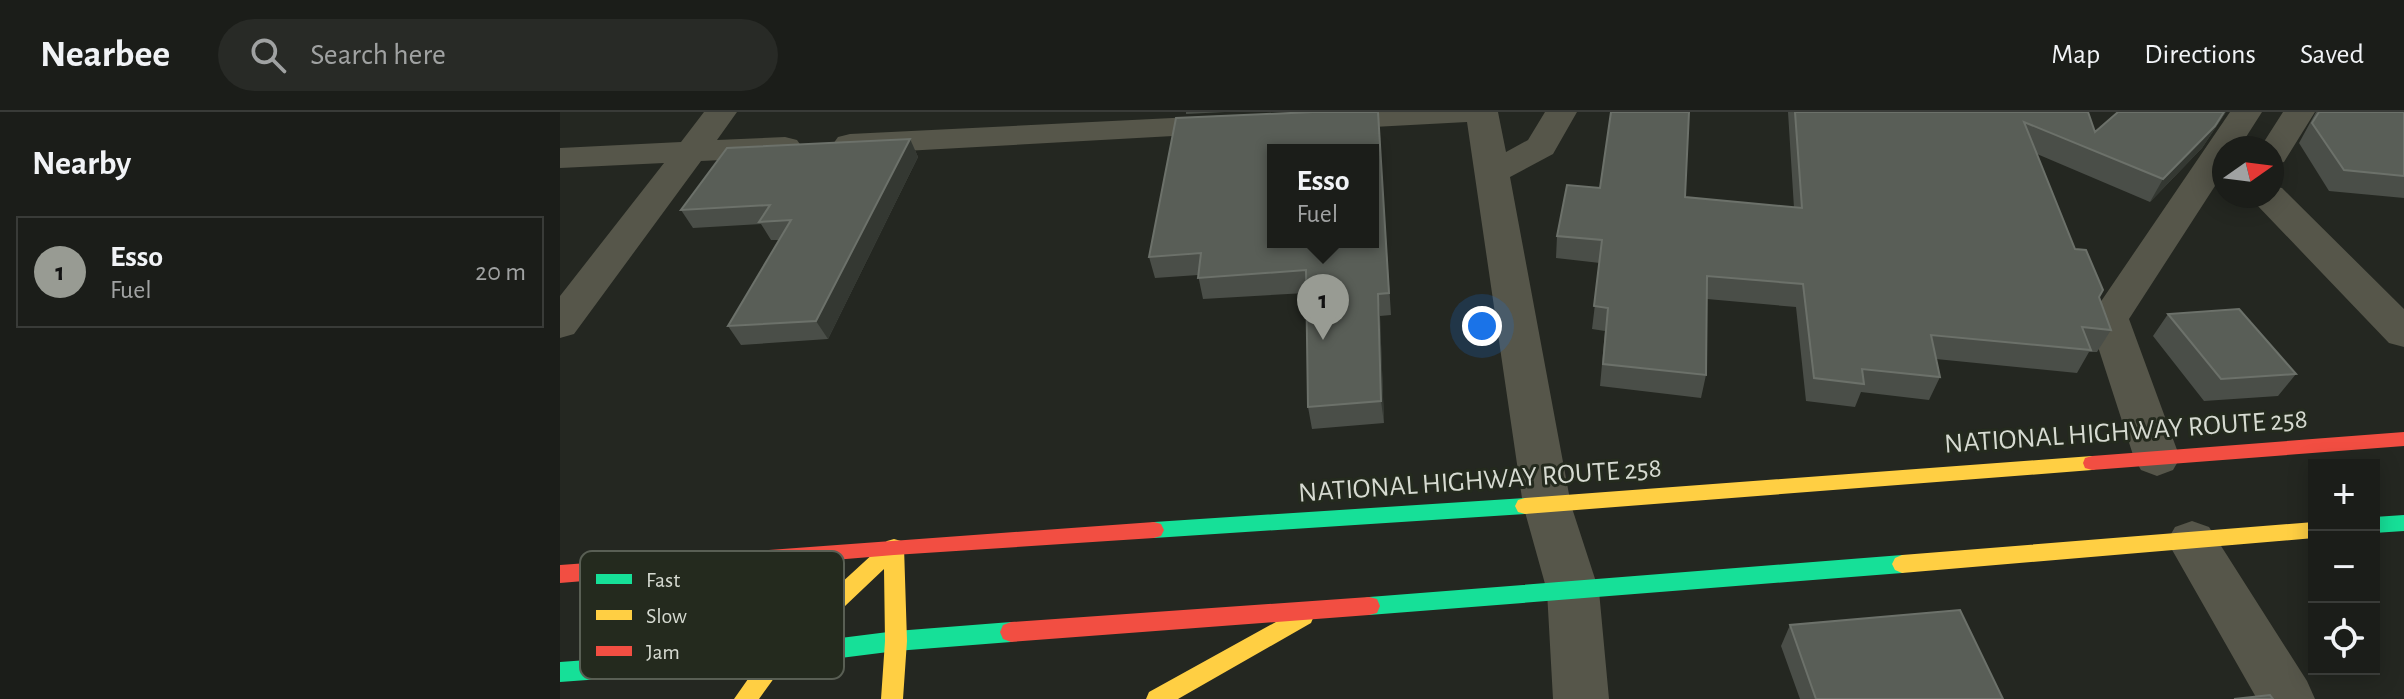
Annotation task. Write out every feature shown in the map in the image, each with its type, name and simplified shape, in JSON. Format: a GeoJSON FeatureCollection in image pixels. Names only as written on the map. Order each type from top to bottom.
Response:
{"type":"FeatureCollection","features":[{"type":"Feature","properties":{"kind":"highway","name":"NATIONAL HIGHWAY ROUTE 258"},"geometry":{"type":"LineString","coordinates":[[844,551],[1547,505],[2404,439]]}},
{"type":"Feature","properties":{"kind":"highway"},"geometry":{"type":"LineString","coordinates":[[2380,525],[2404,523]]}},
{"type":"Feature","properties":{"kind":"highway"},"geometry":{"type":"LineString","coordinates":[[844,648],[2308,531]]}},
{"type":"Feature","properties":{"kind":"highway"},"geometry":{"type":"LineString","coordinates":[[892,699],[896,641],[894,547]]}},
{"type":"Feature","properties":{"kind":"highway"},"geometry":{"type":"LineString","coordinates":[[844,594],[894,547]]}},
{"type":"Feature","properties":{"kind":"highway","name":"NATIONAL HIGHWAY ROUTE 258"},"geometry":{"type":"LineString","coordinates":[[560,574],[580,572]]}},
{"type":"Feature","properties":{"kind":"highway"},"geometry":{"type":"LineString","coordinates":[[1157,699],[1316,609]]}},
{"type":"Feature","properties":{"kind":"highway"},"geometry":{"type":"LineString","coordinates":[[560,672],[580,671]]}},
{"type":"Feature","properties":{"kind":"highway"},"geometry":{"type":"LineString","coordinates":[[745,699],[760,679]]}},
{"type":"Feature","properties":{"kind":"street"},"geometry":{"type":"LineString","coordinates":[[560,324],[721,112]]}},
{"type":"Feature","properties":{"kind":"street"},"geometry":{"type":"LineString","coordinates":[[560,158],[1482,112],[1547,505],[1573,591],[1581,699]]}},
{"type":"Feature","properties":{"kind":"street"},"geometry":{"type":"LineString","coordinates":[[1492,173],[1541,147],[1561,112]]}},
{"type":"Feature","properties":{"kind":"street"},"geometry":{"type":"LineString","coordinates":[[2157,458],[2109,319],[2246,112]]}},
{"type":"Feature","properties":{"kind":"street"},"geometry":{"type":"LineString","coordinates":[[2284,136],[2299,112]]}},
{"type":"Feature","properties":{"kind":"street"},"geometry":{"type":"LineString","coordinates":[[2281,208],[2404,333]]}},
{"type":"Feature","properties":{"kind":"street"},"geometry":{"type":"LineString","coordinates":[[2192,541],[2287,699]]}},
{"type":"Feature","properties":{"kind":"building"},"geometry":{"type":"Polygon","coordinates":[[[1378,112],[1389,293],[1378,294],[1381,401],[1308,407],[1306,270],[1198,278],[1201,253],[1149,257],[1176,118],[1378,112]]]}},
{"type":"Feature","properties":{"kind":"building"},"geometry":{"type":"Polygon","coordinates":[[[1611,112],[1689,112],[1685,197],[1802,208],[1795,112],[2088,112],[2095,132],[2118,112],[2224,112],[2215,126],[2163,179],[2024,122],[2075,249],[2086,250],[2103,290],[2099,297],[2111,330],[2082,327],[2091,350],[1931,335],[1940,377],[1862,369],[1864,384],[1814,378],[1803,284],[1707,276],[1706,375],[1603,364],[1608,308],[1594,306],[1602,240],[1557,236],[1567,185],[1600,188],[1611,112]]]}},
{"type":"Feature","properties":{"kind":"building"},"geometry":{"type":"Polygon","coordinates":[[[2319,112],[2404,112],[2404,176],[2344,170],[2312,123],[2319,112]]]}},
{"type":"Feature","properties":{"kind":"building"},"geometry":{"type":"Polygon","coordinates":[[[910,139],[816,321],[728,326],[791,220],[759,222],[770,205],[681,210],[727,148],[910,139]]]}},
{"type":"Feature","properties":{"kind":"building"},"geometry":{"type":"Polygon","coordinates":[[[2239,309],[2296,374],[2221,379],[2168,314],[2239,309]]]}},
{"type":"Feature","properties":{"kind":"building"},"geometry":{"type":"Polygon","coordinates":[[[1960,610],[2003,699],[1816,699],[1790,625],[1960,610]]]}},
{"type":"Feature","properties":{"kind":"building"},"geometry":{"type":"Polygon","coordinates":[[[2270,695],[2273,699],[2234,699],[2270,695]]]}},
{"type":"Feature","properties":{"kind":"traffic: fast"},"geometry":{"type":"LineString","coordinates":[[1154,530],[1525,506]]}},
{"type":"Feature","properties":{"kind":"traffic: fast"},"geometry":{"type":"LineString","coordinates":[[2380,525],[2404,523]]}},
{"type":"Feature","properties":{"kind":"traffic: fast"},"geometry":{"type":"LineString","coordinates":[[1369,606],[1902,564]]}},
{"type":"Feature","properties":{"kind":"traffic: fast"},"geometry":{"type":"LineString","coordinates":[[844,648],[1011,632]]}},
{"type":"Feature","properties":{"kind":"traffic: fast"},"geometry":{"type":"LineString","coordinates":[[560,672],[580,671]]}},
{"type":"Feature","properties":{"kind":"traffic: slow"},"geometry":{"type":"LineString","coordinates":[[1525,506],[2092,463]]}},
{"type":"Feature","properties":{"kind":"traffic: slow"},"geometry":{"type":"LineString","coordinates":[[1902,564],[2308,530]]}},
{"type":"Feature","properties":{"kind":"traffic: slow"},"geometry":{"type":"LineString","coordinates":[[844,594],[894,547]]}},
{"type":"Feature","properties":{"kind":"traffic: slow"},"geometry":{"type":"LineString","coordinates":[[892,699],[896,641],[894,547]]}},
{"type":"Feature","properties":{"kind":"traffic: slow"},"geometry":{"type":"LineString","coordinates":[[1157,699],[1303,616]]}},
{"type":"Feature","properties":{"kind":"traffic: slow"},"geometry":{"type":"LineString","coordinates":[[745,699],[760,679]]}},
{"type":"Feature","properties":{"kind":"traffic: jam"},"geometry":{"type":"LineString","coordinates":[[2092,463],[2404,439]]}},
{"type":"Feature","properties":{"kind":"traffic: jam"},"geometry":{"type":"LineString","coordinates":[[844,551],[1154,530]]}},
{"type":"Feature","properties":{"kind":"traffic: jam"},"geometry":{"type":"LineString","coordinates":[[560,574],[580,572]]}},
{"type":"Feature","properties":{"kind":"traffic: jam"},"geometry":{"type":"LineString","coordinates":[[1011,632],[1369,606]]}},
{"type":"Feature","properties":{"kind":"place","name":"Esso"},"geometry":{"type":"Point","coordinates":[1323,340]}}]}
